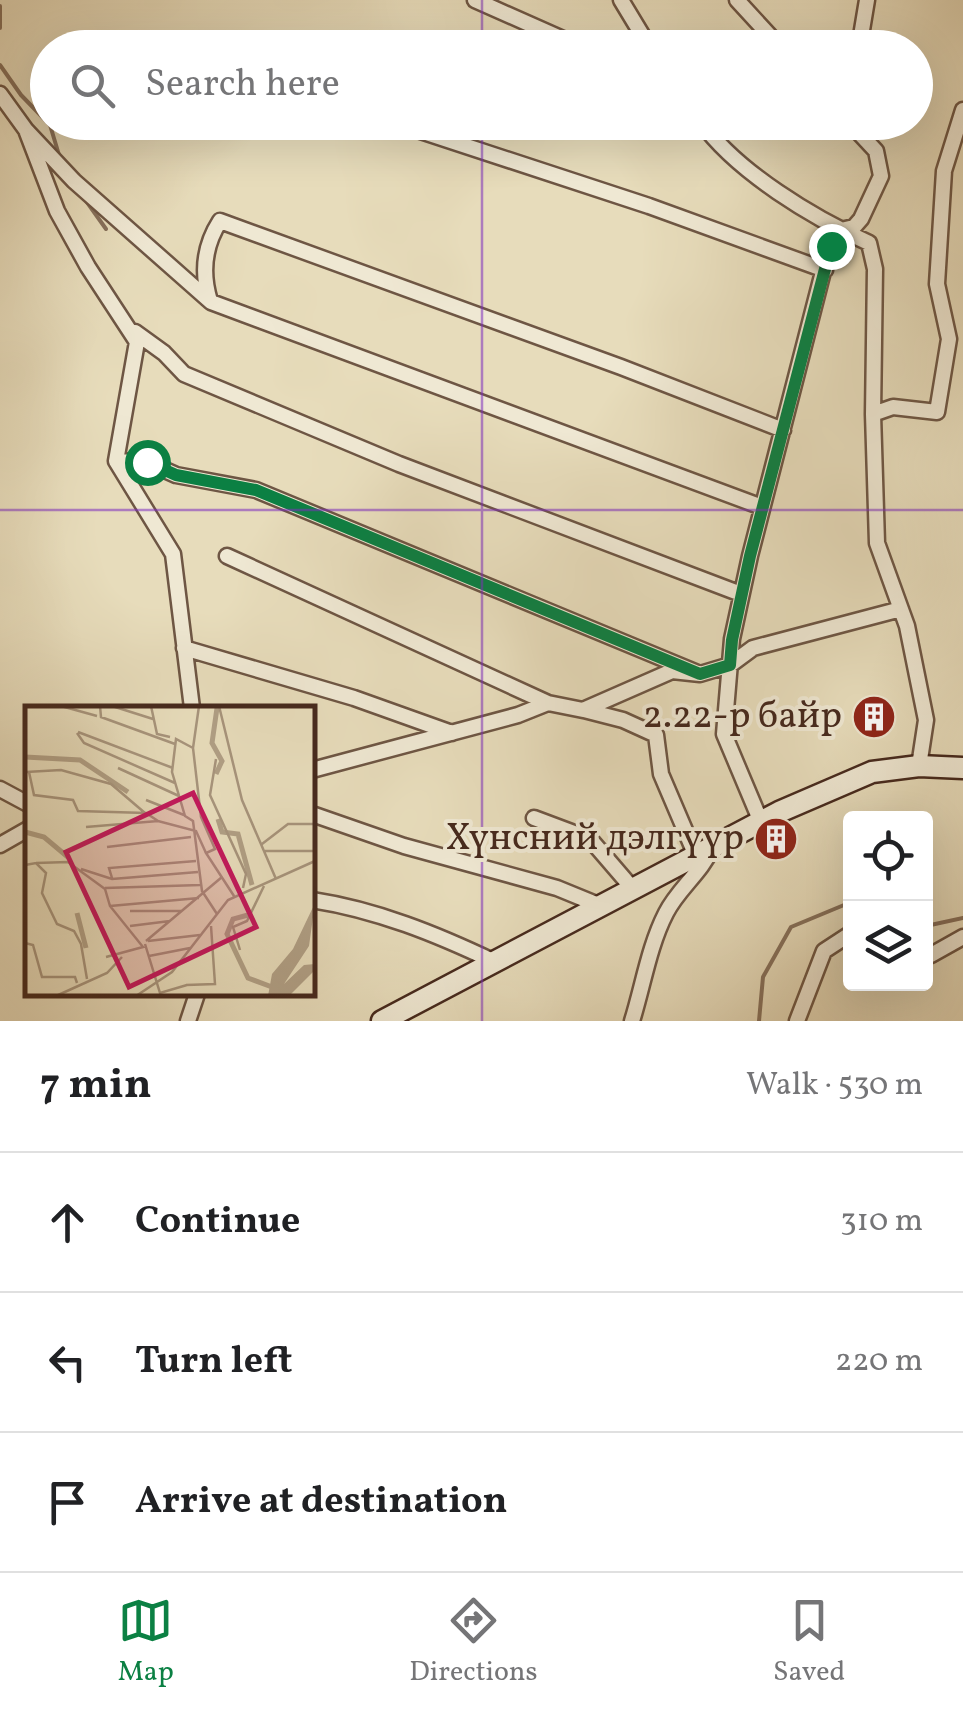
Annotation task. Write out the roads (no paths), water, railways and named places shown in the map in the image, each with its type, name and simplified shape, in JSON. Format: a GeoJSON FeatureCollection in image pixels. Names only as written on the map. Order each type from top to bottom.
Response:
{"type":"FeatureCollection","features":[{"type":"Feature","properties":{"kind":"main road"},"geometry":{"type":"LineString","coordinates":[[382,1021],[761,822],[872,772],[919,766],[963,768]]}},
{"type":"Feature","properties":{"kind":"street"},"geometry":{"type":"LineString","coordinates":[[474,0],[542,30]]}},
{"type":"Feature","properties":{"kind":"street"},"geometry":{"type":"LineString","coordinates":[[621,0],[639,30]]}},
{"type":"Feature","properties":{"kind":"street"},"geometry":{"type":"LineString","coordinates":[[737,0],[764,30]]}},
{"type":"Feature","properties":{"kind":"street"},"geometry":{"type":"LineString","coordinates":[[862,30],[867,0]]}},
{"type":"Feature","properties":{"kind":"street"},"geometry":{"type":"LineString","coordinates":[[0,94],[30,134]]}},
{"type":"Feature","properties":{"kind":"street"},"geometry":{"type":"LineString","coordinates":[[872,414],[893,406],[937,412],[950,339],[937,284],[944,171],[963,110]]}},
{"type":"Feature","properties":{"kind":"street"},"geometry":{"type":"LineString","coordinates":[[26,130],[56,211],[137,342],[116,461],[173,554],[192,706]]}},
{"type":"Feature","properties":{"kind":"street"},"geometry":{"type":"LineString","coordinates":[[35,140],[74,181],[211,302],[762,507]]}},
{"type":"Feature","properties":{"kind":"street"},"geometry":{"type":"LineString","coordinates":[[448,140],[649,206],[825,270]]}},
{"type":"Feature","properties":{"kind":"street"},"geometry":{"type":"LineString","coordinates":[[714,140],[755,174],[841,230],[869,243],[876,269],[872,414],[877,543],[901,610],[926,720],[919,766]]}},
{"type":"Feature","properties":{"kind":"street"},"geometry":{"type":"LineString","coordinates":[[761,822],[724,734],[730,665],[762,507],[831,246],[841,230],[854,227],[861,219],[880,176],[876,151],[866,140]]}},
{"type":"Feature","properties":{"kind":"street"},"geometry":{"type":"LineString","coordinates":[[211,302],[206,288],[206,250],[220,221],[604,360],[783,430]]}},
{"type":"Feature","properties":{"kind":"street"},"geometry":{"type":"LineString","coordinates":[[131,329],[164,352],[184,374],[398,464],[742,594]]}},
{"type":"Feature","properties":{"kind":"street"},"geometry":{"type":"LineString","coordinates":[[116,461],[147,462],[176,475],[256,490],[700,674]]}},
{"type":"Feature","properties":{"kind":"street"},"geometry":{"type":"LineString","coordinates":[[227,556],[548,703],[624,720],[656,735],[661,774],[704,852],[697,873],[668,908],[661,924],[632,1021]]}},
{"type":"Feature","properties":{"kind":"street"},"geometry":{"type":"LineString","coordinates":[[583,710],[672,671],[700,674],[730,665],[753,648],[901,610]]}},
{"type":"Feature","properties":{"kind":"street"},"geometry":{"type":"LineString","coordinates":[[184,648],[354,698],[453,733]]}},
{"type":"Feature","properties":{"kind":"street"},"geometry":{"type":"LineString","coordinates":[[315,769],[548,703]]}},
{"type":"Feature","properties":{"kind":"street"},"geometry":{"type":"LineString","coordinates":[[0,790],[25,802]]}},
{"type":"Feature","properties":{"kind":"street"},"geometry":{"type":"LineString","coordinates":[[315,815],[404,846],[557,888],[600,906]]}},
{"type":"Feature","properties":{"kind":"street"},"geometry":{"type":"LineString","coordinates":[[534,818],[590,839],[633,889]]}},
{"type":"Feature","properties":{"kind":"street"},"geometry":{"type":"LineString","coordinates":[[0,845],[25,831]]}},
{"type":"Feature","properties":{"kind":"street"},"geometry":{"type":"LineString","coordinates":[[315,900],[344,904],[406,924],[495,962]]}},
{"type":"Feature","properties":{"kind":"street"},"geometry":{"type":"LineString","coordinates":[[933,953],[963,937]]}},
{"type":"Feature","properties":{"kind":"street"},"geometry":{"type":"LineString","coordinates":[[797,1021],[824,951],[843,939]]}},
{"type":"Feature","properties":{"kind":"street"},"geometry":{"type":"LineString","coordinates":[[188,1021],[196,996]]}},
{"type":"Feature","properties":{"kind":"waterway"},"geometry":{"type":"LineString","coordinates":[[0,6],[0,28]]}},
{"type":"Feature","properties":{"kind":"waterway"},"geometry":{"type":"LineString","coordinates":[[0,65],[30,104]]}},
{"type":"Feature","properties":{"kind":"waterway"},"geometry":{"type":"LineString","coordinates":[[54,140],[59,155]]}},
{"type":"Feature","properties":{"kind":"waterway"},"geometry":{"type":"LineString","coordinates":[[84,198],[106,229]]}},
{"type":"Feature","properties":{"kind":"waterway"},"geometry":{"type":"LineString","coordinates":[[759,1021],[763,977],[791,927],[843,905]]}},
{"type":"Feature","properties":{"kind":"waterway"},"geometry":{"type":"LineString","coordinates":[[933,924],[963,918]]}},
{"type":"Feature","properties":{"kind":"place","name":"2.22-р байр"},"geometry":{"type":"Point","coordinates":[874,717]}},
{"type":"Feature","properties":{"kind":"place","name":"Хүнсний дэлгүүр"},"geometry":{"type":"Point","coordinates":[776,839]}}]}
